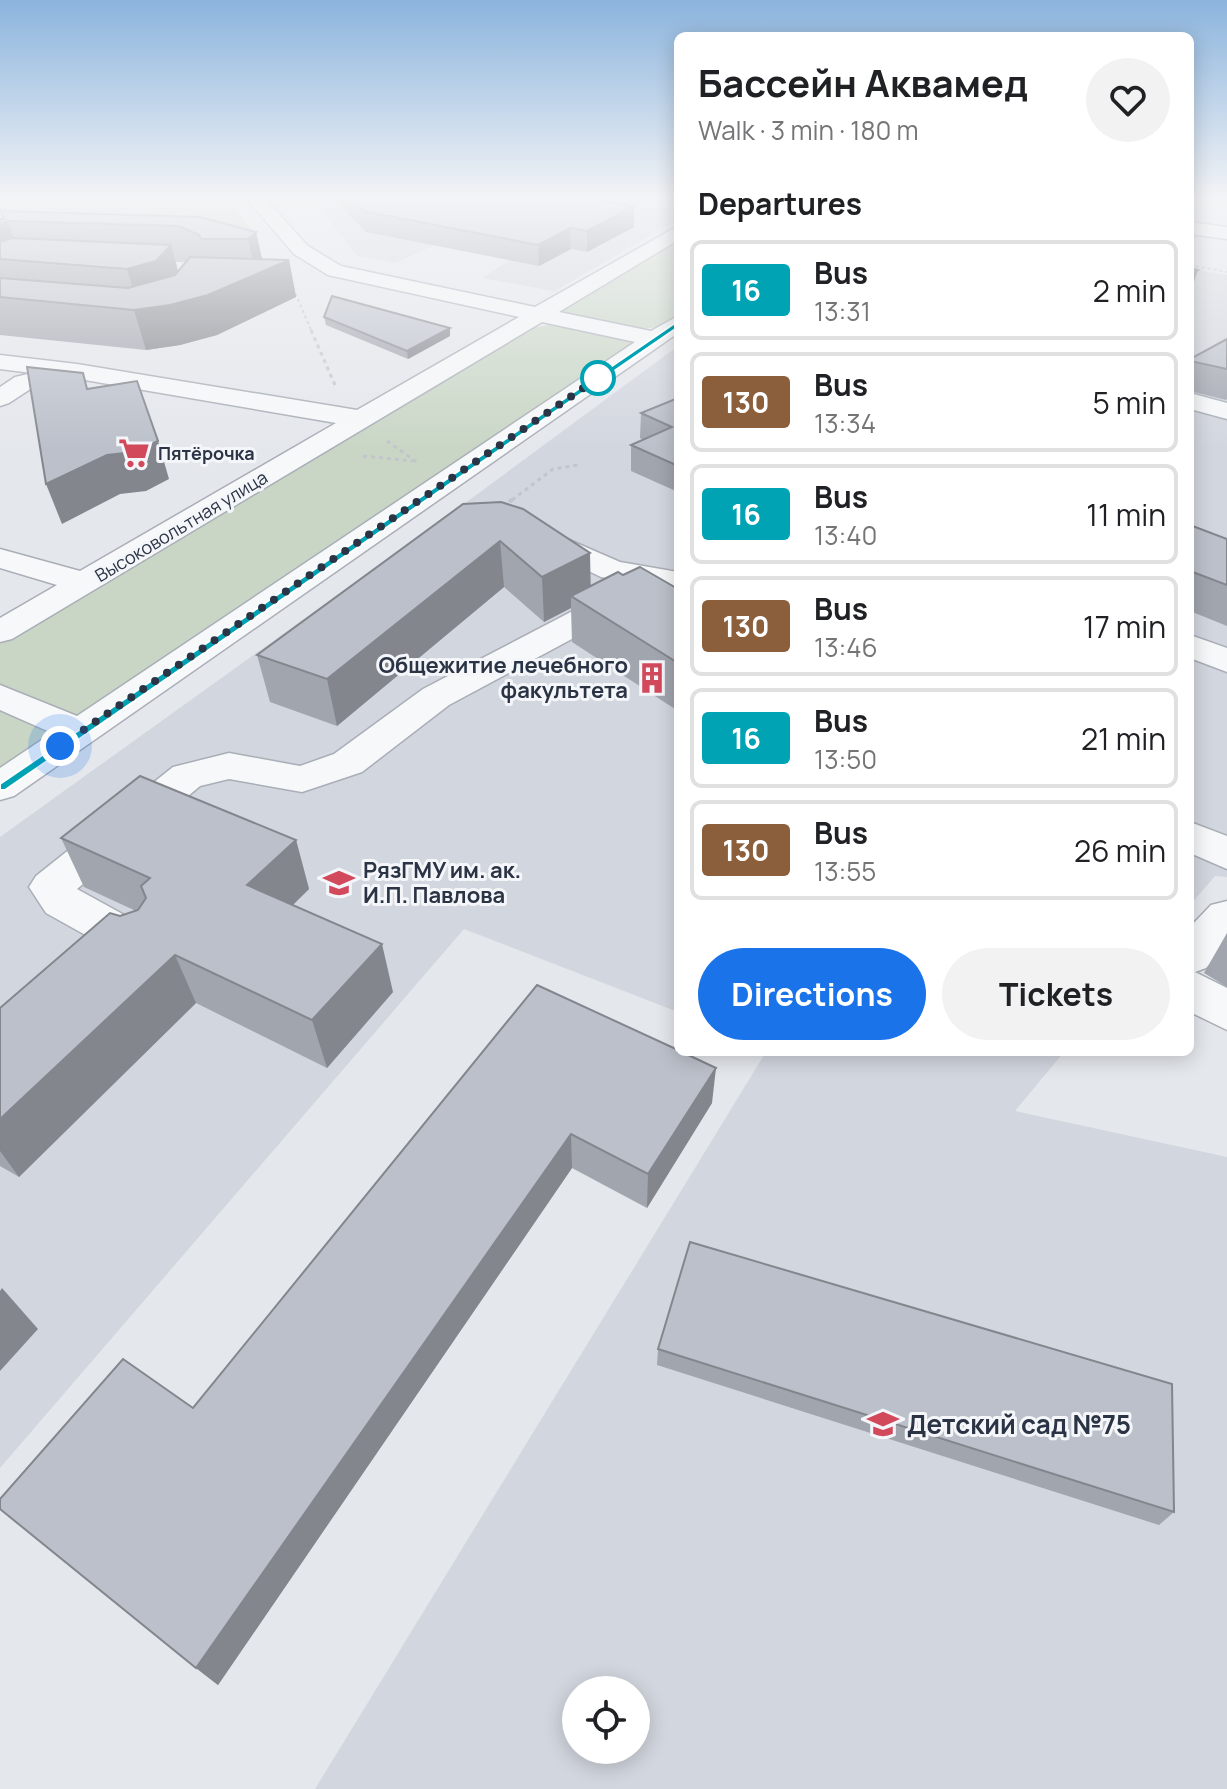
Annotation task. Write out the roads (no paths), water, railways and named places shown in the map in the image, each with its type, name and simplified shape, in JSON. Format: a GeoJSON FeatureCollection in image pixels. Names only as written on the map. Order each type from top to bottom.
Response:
{"type":"FeatureCollection","features":[{"type":"Feature","properties":{"kind":"street"},"geometry":{"type":"LineString","coordinates":[[291,285],[299,282]]}},
{"type":"Feature","properties":{"kind":"street"},"geometry":{"type":"LineString","coordinates":[[387,282],[537,316],[667,331]]}},
{"type":"Feature","properties":{"kind":"street","name":"Высоковольтная улица"},"geometry":{"type":"LineString","coordinates":[[0,632],[593,282]]}},
{"type":"Feature","properties":{"kind":"street"},"geometry":{"type":"LineString","coordinates":[[0,787],[667,331]]}},
{"type":"Feature","properties":{"kind":"street"},"geometry":{"type":"LineString","coordinates":[[0,362],[77,371],[361,419]]}},
{"type":"Feature","properties":{"kind":"street"},"geometry":{"type":"LineString","coordinates":[[0,398],[24,382],[77,371]]}},
{"type":"Feature","properties":{"kind":"street"},"geometry":{"type":"LineString","coordinates":[[1194,402],[1227,411]]}},
{"type":"Feature","properties":{"kind":"street"},"geometry":{"type":"LineString","coordinates":[[434,490],[480,508],[612,570],[667,581]]}},
{"type":"Feature","properties":{"kind":"street"},"geometry":{"type":"LineString","coordinates":[[0,558],[85,583]]}},
{"type":"Feature","properties":{"kind":"street"},"geometry":{"type":"LineString","coordinates":[[81,961],[128,938],[62,902],[51,887],[187,776],[229,766],[302,779],[348,763],[436,697],[667,581]]}},
{"type":"Feature","properties":{"kind":"street"},"geometry":{"type":"LineString","coordinates":[[1194,647],[1227,661]]}},
{"type":"Feature","properties":{"kind":"street"},"geometry":{"type":"LineString","coordinates":[[0,696],[81,732]]}},
{"type":"Feature","properties":{"kind":"street"},"geometry":{"type":"LineString","coordinates":[[1194,838],[1227,854]]}},
{"type":"Feature","properties":{"kind":"street"},"geometry":{"type":"LineString","coordinates":[[1194,952],[1227,917]]}},
{"type":"Feature","properties":{"kind":"street"},"geometry":{"type":"LineString","coordinates":[[1194,991],[1227,1011]]}},
{"type":"Feature","properties":{"kind":"place","name":"Пятёрочка"},"geometry":{"type":"Point","coordinates":[134,453]}},
{"type":"Feature","properties":{"kind":"place","name":"Общежитие лечебного факультета"},"geometry":{"type":"Point","coordinates":[652,678]}},
{"type":"Feature","properties":{"kind":"place","name":"РязГМУ им. ак. И.П. Павлова"},"geometry":{"type":"Point","coordinates":[339,883]}},
{"type":"Feature","properties":{"kind":"place","name":"Детский сад №75"},"geometry":{"type":"Point","coordinates":[883,1424]}}]}
